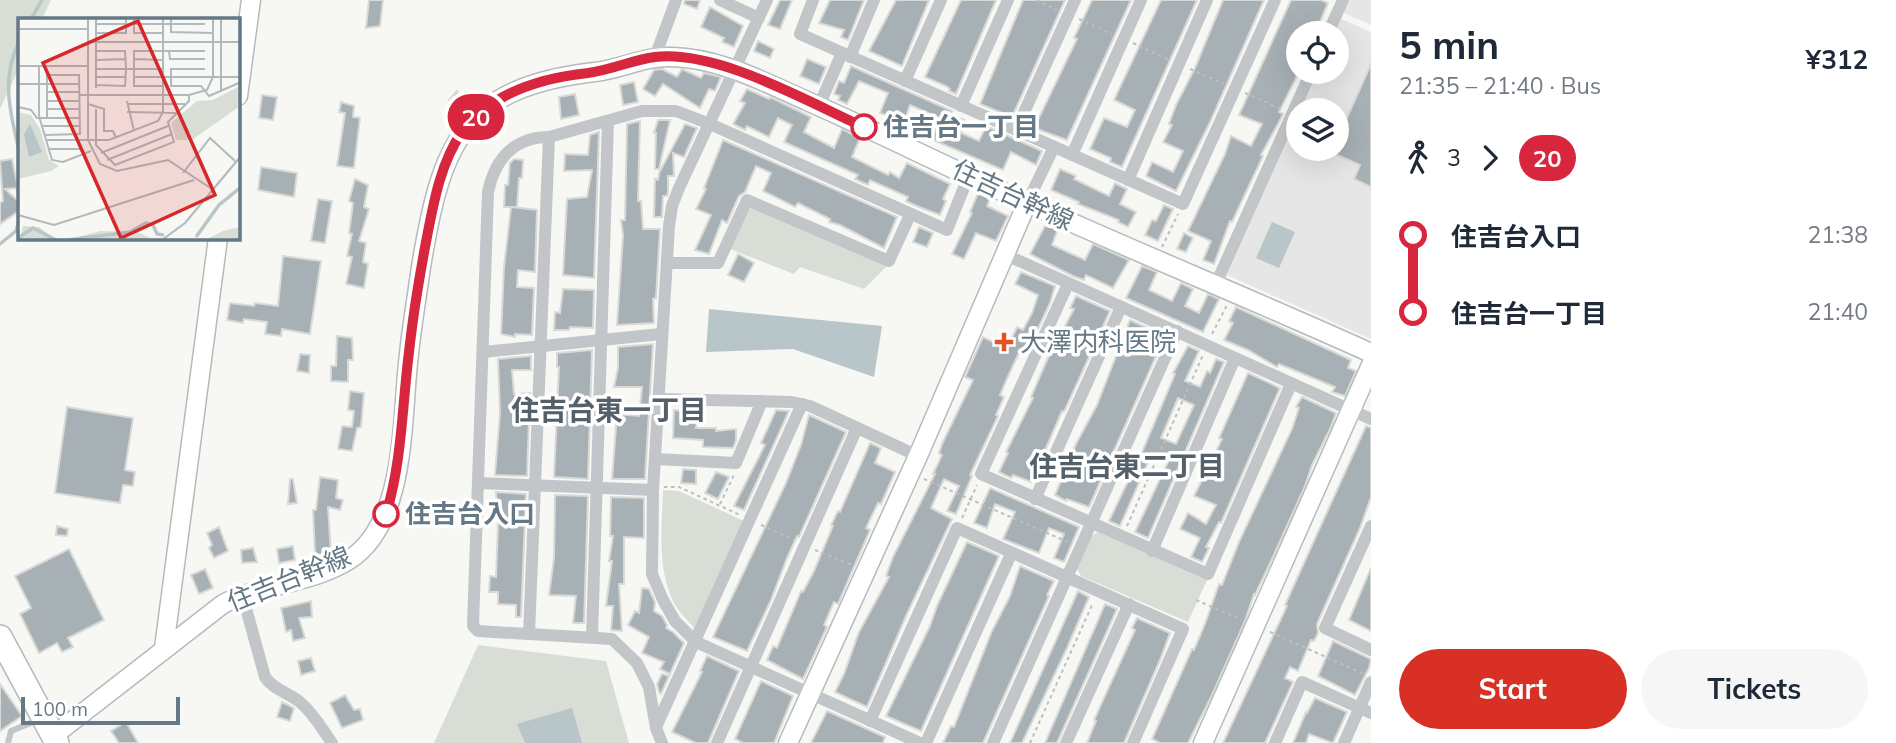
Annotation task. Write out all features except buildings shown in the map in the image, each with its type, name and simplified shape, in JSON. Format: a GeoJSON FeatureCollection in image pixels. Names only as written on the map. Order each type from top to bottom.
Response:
{"type":"FeatureCollection","features":[{"type":"Feature","properties":{"kind":"highway"},"geometry":{"type":"LineString","coordinates":[[0,637],[51,732]]}},
{"type":"Feature","properties":{"kind":"street"},"geometry":{"type":"LineString","coordinates":[[240,81],[251,0]]}},
{"type":"Feature","properties":{"kind":"street"},"geometry":{"type":"LineString","coordinates":[[655,57],[676,0]]}},
{"type":"Feature","properties":{"kind":"street"},"geometry":{"type":"LineString","coordinates":[[720,0],[759,18]]}},
{"type":"Feature","properties":{"kind":"street"},"geometry":{"type":"LineString","coordinates":[[767,0],[672,206],[661,334],[653,488],[652,574],[675,621],[696,642],[920,743]]}},
{"type":"Feature","properties":{"kind":"street"},"geometry":{"type":"LineString","coordinates":[[813,0],[800,34],[1183,204],[1275,0]]}},
{"type":"Feature","properties":{"kind":"street"},"geometry":{"type":"LineString","coordinates":[[819,106],[874,0]]}},
{"type":"Feature","properties":{"kind":"street"},"geometry":{"type":"LineString","coordinates":[[905,81],[941,0]]}},
{"type":"Feature","properties":{"kind":"street"},"geometry":{"type":"LineString","coordinates":[[961,106],[1008,0]]}},
{"type":"Feature","properties":{"kind":"street"},"geometry":{"type":"LineString","coordinates":[[1016,130],[1075,0]]}},
{"type":"Feature","properties":{"kind":"street"},"geometry":{"type":"LineString","coordinates":[[1072,155],[1141,0]]}},
{"type":"Feature","properties":{"kind":"street"},"geometry":{"type":"LineString","coordinates":[[1128,180],[1207,0]]}},
{"type":"Feature","properties":{"kind":"street"},"geometry":{"type":"LineString","coordinates":[[1333,21],[1343,0]]}},
{"type":"Feature","properties":{"kind":"street","name":"住吉台幹線"},"geometry":{"type":"LineString","coordinates":[[51,732],[223,604],[242,594],[341,564],[362,550],[375,535],[386,514],[396,475],[409,351],[429,228],[445,167],[461,134],[471,121],[492,103],[540,81],[607,71],[655,57],[710,62],[819,106],[1027,203],[1371,353]]}},
{"type":"Feature","properties":{"kind":"street"},"geometry":{"type":"LineString","coordinates":[[662,743],[656,728],[649,687],[637,663],[612,639],[478,631],[473,626],[488,192],[492,171],[520,142],[550,137],[642,111],[676,111],[947,230],[970,175]]}},
{"type":"Feature","properties":{"kind":"street"},"geometry":{"type":"LineString","coordinates":[[592,637],[608,121]]}},
{"type":"Feature","properties":{"kind":"street"},"geometry":{"type":"LineString","coordinates":[[1216,284],[1286,127]]}},
{"type":"Feature","properties":{"kind":"street"},"geometry":{"type":"LineString","coordinates":[[529,634],[550,137]]}},
{"type":"Feature","properties":{"kind":"street"},"geometry":{"type":"LineString","coordinates":[[789,743],[1054,147]]}},
{"type":"Feature","properties":{"kind":"street"},"geometry":{"type":"LineString","coordinates":[[667,263],[718,263],[747,200],[889,261],[910,215]]}},
{"type":"Feature","properties":{"kind":"street"},"geometry":{"type":"LineString","coordinates":[[164,648],[218,240]]}},
{"type":"Feature","properties":{"kind":"street"},"geometry":{"type":"LineString","coordinates":[[1006,256],[1371,419]]}},
{"type":"Feature","properties":{"kind":"street"},"geometry":{"type":"LineString","coordinates":[[1068,284],[981,474],[1090,524],[1208,574],[1291,384]]}},
{"type":"Feature","properties":{"kind":"street"},"geometry":{"type":"LineString","coordinates":[[1035,499],[1121,307]]}},
{"type":"Feature","properties":{"kind":"street"},"geometry":{"type":"LineString","coordinates":[[993,743],[1177,331]]}},
{"type":"Feature","properties":{"kind":"street"},"geometry":{"type":"LineString","coordinates":[[482,352],[661,334]]}},
{"type":"Feature","properties":{"kind":"street"},"geometry":{"type":"LineString","coordinates":[[1152,551],[1236,358]]}},
{"type":"Feature","properties":{"kind":"street"},"geometry":{"type":"LineString","coordinates":[[1203,743],[1371,365]]}},
{"type":"Feature","properties":{"kind":"street"},"geometry":{"type":"LineString","coordinates":[[659,399],[802,404],[918,456]]}},
{"type":"Feature","properties":{"kind":"street"},"geometry":{"type":"LineString","coordinates":[[655,458],[736,463],[762,401]]}},
{"type":"Feature","properties":{"kind":"street"},"geometry":{"type":"LineString","coordinates":[[656,728],[802,404]]}},
{"type":"Feature","properties":{"kind":"street"},"geometry":{"type":"LineString","coordinates":[[717,743],[857,428]]}},
{"type":"Feature","properties":{"kind":"street"},"geometry":{"type":"LineString","coordinates":[[479,483],[596,489],[653,488]]}},
{"type":"Feature","properties":{"kind":"street"},"geometry":{"type":"LineString","coordinates":[[1371,526],[1325,628],[1371,650]]}},
{"type":"Feature","properties":{"kind":"street"},"geometry":{"type":"LineString","coordinates":[[870,721],[957,528],[1183,628],[1133,743]]}},
{"type":"Feature","properties":{"kind":"street"},"geometry":{"type":"LineString","coordinates":[[926,743],[1011,554]]}},
{"type":"Feature","properties":{"kind":"street"},"geometry":{"type":"LineString","coordinates":[[242,594],[269,684],[298,700],[332,743]]}},
{"type":"Feature","properties":{"kind":"street"},"geometry":{"type":"LineString","coordinates":[[1066,743],[1129,604]]}},
{"type":"Feature","properties":{"kind":"street"},"geometry":{"type":"LineString","coordinates":[[1344,743],[1365,710],[1371,680]]}},
{"type":"Feature","properties":{"kind":"street"},"geometry":{"type":"LineString","coordinates":[[1275,743],[1302,682],[1365,710]]}},
{"type":"Feature","properties":{"kind":"lane"},"geometry":{"type":"LineString","coordinates":[[8,743],[11,731],[51,732]]}},
{"type":"Feature","properties":{"kind":"path"},"geometry":{"type":"LineString","coordinates":[[1036,0],[1286,111]]}},
{"type":"Feature","properties":{"kind":"path"},"geometry":{"type":"LineString","coordinates":[[1161,247],[1183,204]]}},
{"type":"Feature","properties":{"kind":"path"},"geometry":{"type":"LineString","coordinates":[[1122,538],[1207,345],[1234,291]]}},
{"type":"Feature","properties":{"kind":"path"},"geometry":{"type":"LineString","coordinates":[[719,506],[735,472],[736,463]]}},
{"type":"Feature","properties":{"kind":"path"},"geometry":{"type":"LineString","coordinates":[[910,473],[1080,547]]}},
{"type":"Feature","properties":{"kind":"path"},"geometry":{"type":"LineString","coordinates":[[957,528],[981,474]]}},
{"type":"Feature","properties":{"kind":"path"},"geometry":{"type":"LineString","coordinates":[[653,488],[679,487],[751,520]]}},
{"type":"Feature","properties":{"kind":"path"},"geometry":{"type":"LineString","coordinates":[[1030,743],[1099,591]]}},
{"type":"Feature","properties":{"kind":"path"},"geometry":{"type":"LineString","coordinates":[[1196,600],[1371,680]]}},
{"type":"Feature","properties":{"kind":"shaded area"},"geometry":{"type":"Polygon","coordinates":[[[0,0],[51,0],[42,18],[18,18],[18,70],[0,109],[0,0]]]}},
{"type":"Feature","properties":{"kind":"shaded area"},"geometry":{"type":"Polygon","coordinates":[[[1350,0],[1371,0],[1371,25],[1344,13],[1350,0]]]}},
{"type":"Feature","properties":{"kind":"shaded area"},"geometry":{"type":"Polygon","coordinates":[[[1349,22],[1371,32],[1371,339],[1227,275],[1286,142],[1286,161],[1349,161],[1349,98],[1306,98],[1313,84],[1349,84],[1349,22]]]}},
{"type":"Feature","properties":{"kind":"shaded area"},"geometry":{"type":"Polygon","coordinates":[[[749,208],[887,266],[864,289],[800,267],[794,274],[730,249],[749,208]]]}},
{"type":"Feature","properties":{"kind":"shaded area"},"geometry":{"type":"Polygon","coordinates":[[[1272,222],[1295,232],[1279,268],[1256,258],[1272,222]]]}},
{"type":"Feature","properties":{"kind":"shaded area"},"geometry":{"type":"Polygon","coordinates":[[[709,309],[882,326],[874,377],[793,349],[706,352],[709,309]]]}},
{"type":"Feature","properties":{"kind":"shaded area"},"geometry":{"type":"Polygon","coordinates":[[[663,490],[679,491],[744,521],[695,629],[677,608],[666,581],[661,535],[663,490]]]}},
{"type":"Feature","properties":{"kind":"shaded area"},"geometry":{"type":"Polygon","coordinates":[[[1098,532],[1207,580],[1188,622],[1081,576],[1077,569],[1090,537],[1098,532]]]}},
{"type":"Feature","properties":{"kind":"shaded area"},"geometry":{"type":"Polygon","coordinates":[[[478,645],[606,661],[629,743],[434,743],[478,645]]]}},
{"type":"Feature","properties":{"kind":"shaded area"},"geometry":{"type":"Polygon","coordinates":[[[572,708],[582,743],[525,743],[517,724],[572,708]]]}},
{"type":"Feature","properties":{"kind":"waterway"},"geometry":{"type":"LineString","coordinates":[[32,18],[42,0]]}},
{"type":"Feature","properties":{"kind":"waterway"},"geometry":{"type":"LineString","coordinates":[[18,44],[13,55],[9,82],[10,109],[18,145]]}},
{"type":"Feature","properties":{"kind":"waterway"},"geometry":{"type":"LineString","coordinates":[[0,244],[16,231],[18,224]]}},
{"type":"Feature","properties":{"kind":"bus line","name":"20"},"geometry":{"type":"LineString","coordinates":[[386,514],[396,475],[409,351],[437,191],[451,151],[471,121],[485,108],[540,81],[607,71],[655,57],[676,57],[710,62],[734,70],[864,127]]}},
{"type":"Feature","properties":{"kind":"place","name":"住吉台一丁目"},"geometry":{"type":"Point","coordinates":[864,127]}},
{"type":"Feature","properties":{"kind":"place","name":"大澤内科医院"},"geometry":{"type":"Point","coordinates":[1004,342]}},
{"type":"Feature","properties":{"kind":"place","name":"住吉台入口"},"geometry":{"type":"Point","coordinates":[386,514]}},
{"type":"Feature","properties":{"kind":"district","name":"住吉台東一丁目"},"geometry":{"type":"Point","coordinates":[609,410]}},
{"type":"Feature","properties":{"kind":"district","name":"住吉台東二丁目"},"geometry":{"type":"Point","coordinates":[1127,466]}}]}
